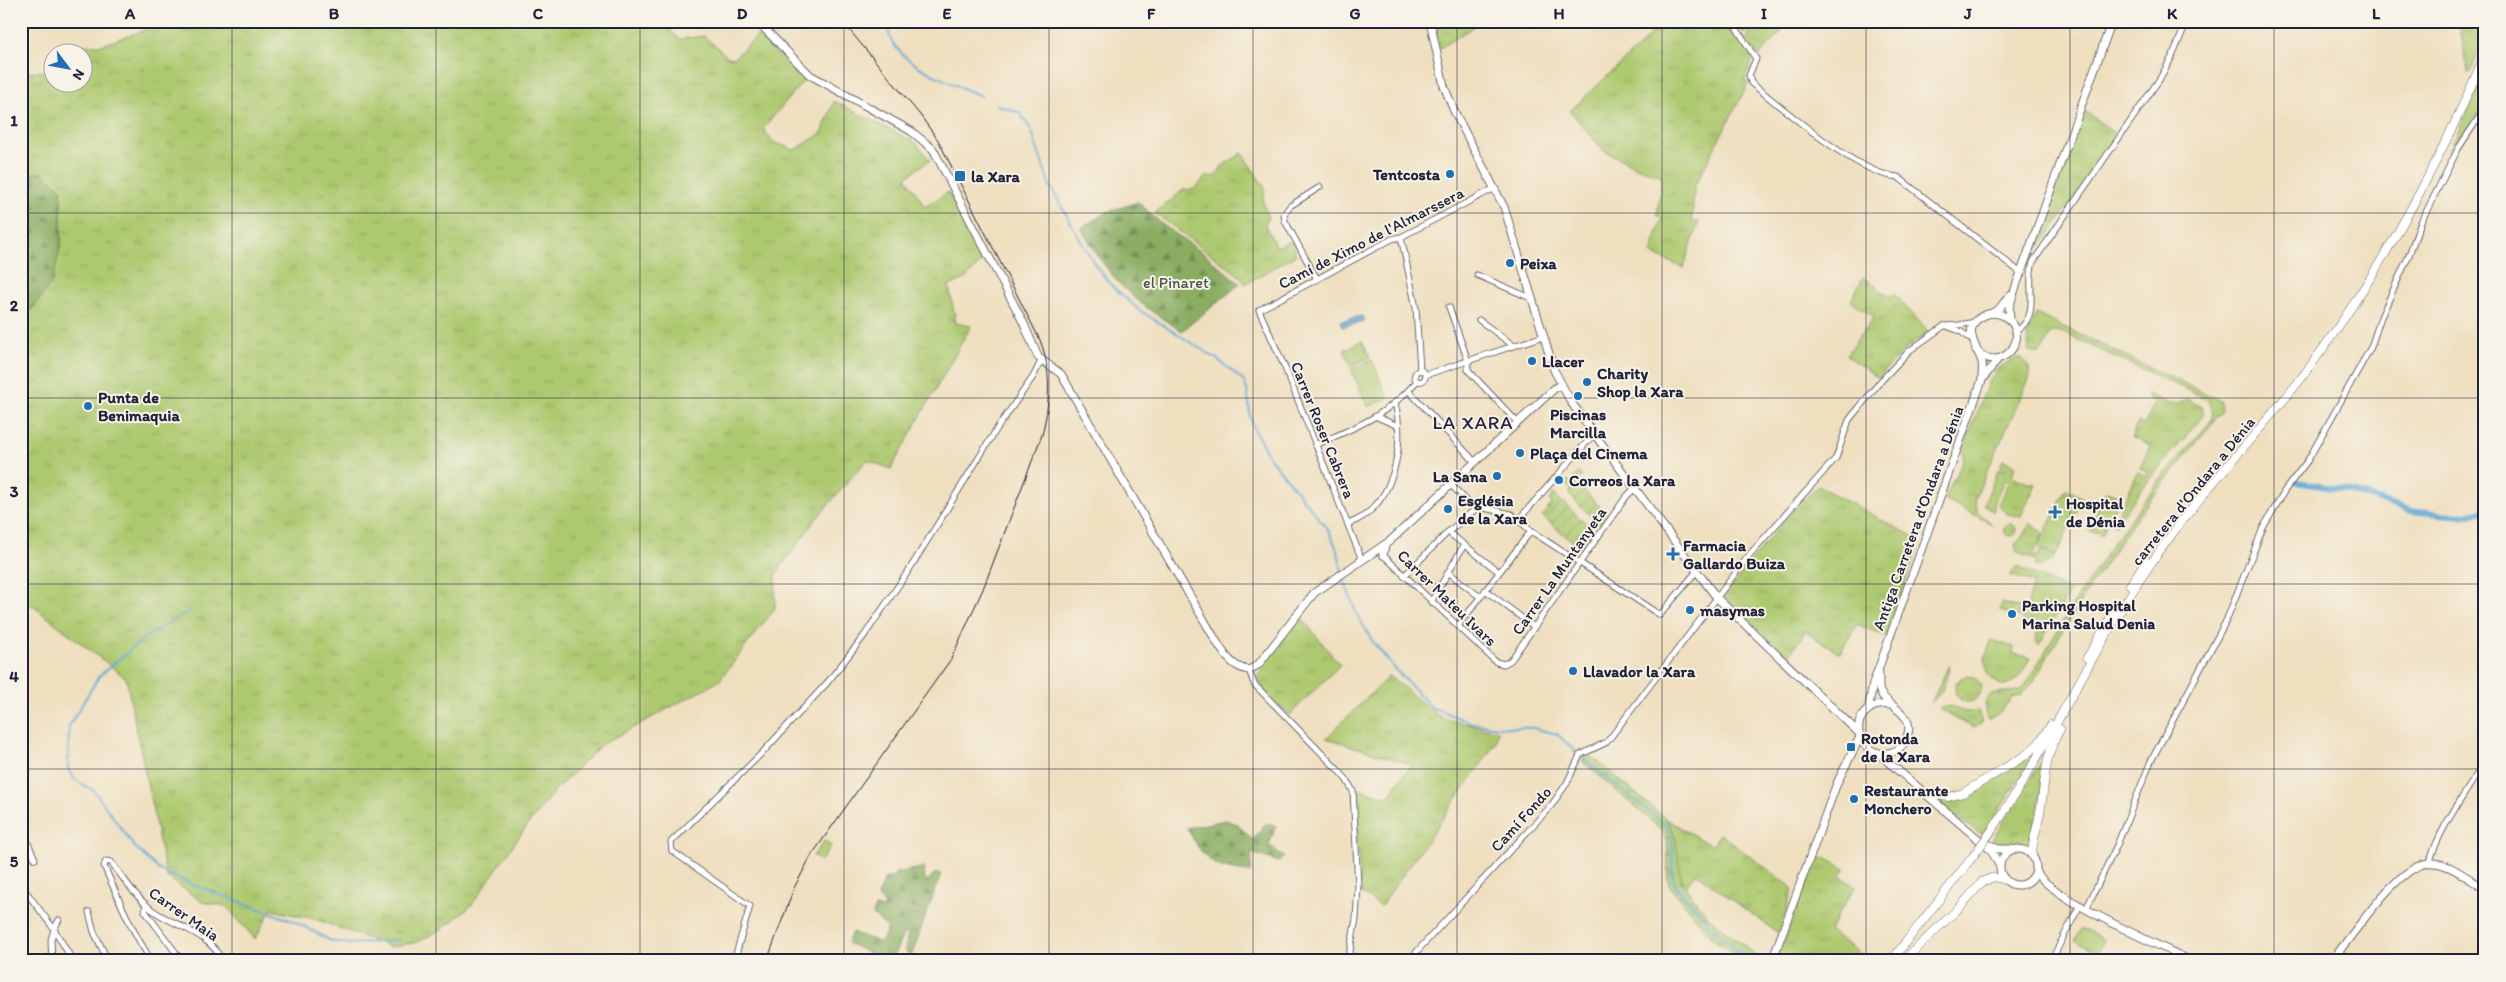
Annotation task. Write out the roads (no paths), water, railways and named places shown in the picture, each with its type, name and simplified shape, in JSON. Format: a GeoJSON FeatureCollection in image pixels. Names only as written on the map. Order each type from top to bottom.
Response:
{"type":"FeatureCollection","features":[{"type":"Feature","properties":{"kind":"main road"},"geometry":{"type":"LineString","coordinates":[[757,21],[810,75],[916,134],[932,149],[1023,322],[1036,353],[1041,361],[1061,374],[1218,643],[1234,665],[1249,670],[1265,658],[1308,598],[1385,545],[1555,388],[1562,385]]}},
{"type":"Feature","properties":{"kind":"main road"},"geometry":{"type":"LineString","coordinates":[[1430,21],[1444,86],[1461,124],[1496,187],[1511,227],[1544,336],[1562,385],[1594,434],[1634,489],[1717,598],[1839,714],[1860,735],[1868,749]]}},
{"type":"Feature","properties":{"kind":"main road"},"geometry":{"type":"LineString","coordinates":[[2016,286],[2006,303],[1992,314],[1977,321],[1973,326],[1971,339],[1976,350],[1988,358],[1998,359],[2006,355],[2014,347],[2016,331],[2010,320],[2009,308],[2112,21]]}},
{"type":"Feature","properties":{"kind":"main road","name":"carretera d'Ondara a Dénia"},"geometry":{"type":"LineString","coordinates":[[1890,961],[1992,830],[2036,761],[2135,586],[2159,551],[2194,506],[2280,405],[2355,302],[2399,231],[2430,175],[2462,109],[2485,54]]}},
{"type":"Feature","properties":{"kind":"main road"},"geometry":{"type":"LineString","coordinates":[[1992,314],[1998,314],[2010,320]]}},
{"type":"Feature","properties":{"kind":"main road","name":"Antiga Carretera d'Ondara a Dénia"},"geometry":{"type":"LineString","coordinates":[[1976,350],[1981,361],[1982,380]]}},
{"type":"Feature","properties":{"kind":"main road","name":"Antiga Carretera d'Ondara a Dénia"},"geometry":{"type":"LineString","coordinates":[[1868,710],[1871,690],[1879,665],[1982,380],[1998,359]]}},
{"type":"Feature","properties":{"kind":"main road"},"geometry":{"type":"LineString","coordinates":[[1923,792],[1941,796],[1959,795],[2026,755],[2039,743],[2047,733],[2101,631],[2139,571],[2186,510],[2194,506]]}},
{"type":"Feature","properties":{"kind":"main road"},"geometry":{"type":"LineString","coordinates":[[1383,555],[1385,545]]}},
{"type":"Feature","properties":{"kind":"main road"},"geometry":{"type":"LineString","coordinates":[[2054,889],[2036,870],[2032,855],[2041,806],[2044,770],[2050,749],[2135,586]]}},
{"type":"Feature","properties":{"kind":"main road","name":"Antiga Carretera d'Ondara a Dénia"},"geometry":{"type":"LineString","coordinates":[[1879,665],[1879,690],[1890,705]]}},
{"type":"Feature","properties":{"kind":"main road"},"geometry":{"type":"LineString","coordinates":[[1839,714],[1853,720],[1862,717],[1868,710],[1878,705],[1890,705],[1903,713],[1908,724],[1907,738],[1895,756],[1898,769]]}},
{"type":"Feature","properties":{"kind":"main road"},"geometry":{"type":"LineString","coordinates":[[1772,961],[1812,851],[1849,756],[1860,735],[1862,717]]}},
{"type":"Feature","properties":{"kind":"main road"},"geometry":{"type":"LineString","coordinates":[[1849,756],[1858,750],[1868,749],[1877,753],[1898,769],[1991,850],[2004,880]]}},
{"type":"Feature","properties":{"kind":"main road"},"geometry":{"type":"LineString","coordinates":[[1877,753],[1885,754],[1899,749]]}},
{"type":"Feature","properties":{"kind":"main road"},"geometry":{"type":"LineString","coordinates":[[1976,838],[1998,849],[2022,849],[2032,855]]}},
{"type":"Feature","properties":{"kind":"main road"},"geometry":{"type":"LineString","coordinates":[[1999,865],[2006,853],[2011,849]]}},
{"type":"Feature","properties":{"kind":"main road"},"geometry":{"type":"LineString","coordinates":[[2331,961],[2399,879],[2414,868],[2430,862],[2443,865],[2485,889]]}},
{"type":"Feature","properties":{"kind":"main road"},"geometry":{"type":"LineString","coordinates":[[2027,883],[2036,870]]}},
{"type":"Feature","properties":{"kind":"main road"},"geometry":{"type":"LineString","coordinates":[[1902,961],[1960,907],[1982,882],[1994,877],[2015,885],[2038,882],[2054,889],[2083,907],[2191,961]]}},
{"type":"Feature","properties":{"kind":"street"},"geometry":{"type":"LineString","coordinates":[[1732,21],[1756,59],[1749,75],[1752,83],[1861,164],[1870,169],[1898,177],[2021,272]]}},
{"type":"Feature","properties":{"kind":"street"},"geometry":{"type":"LineString","coordinates":[[2016,331],[2027,323],[2032,312],[2030,284],[2033,262],[2159,80],[2172,57],[2187,21]]}},
{"type":"Feature","properties":{"kind":"street"},"geometry":{"type":"LineString","coordinates":[[2051,961],[2117,846],[2151,761],[2226,620],[2263,528],[2285,490],[2308,460],[2371,347],[2381,316],[2409,256],[2422,222],[2458,149],[2485,108]]}},
{"type":"Feature","properties":{"kind":"street"},"geometry":{"type":"LineString","coordinates":[[1317,279],[1285,221],[1284,214],[1290,206],[1320,187]]}},
{"type":"Feature","properties":{"kind":"street","name":"Camí de Ximo de l'Almarssera"},"geometry":{"type":"LineString","coordinates":[[1258,310],[1392,239],[1401,237],[1496,187]]}},
{"type":"Feature","properties":{"kind":"street"},"geometry":{"type":"LineString","coordinates":[[1401,237],[1416,308],[1420,370],[1425,375]]}},
{"type":"Feature","properties":{"kind":"street"},"geometry":{"type":"LineString","coordinates":[[1477,276],[1533,299]]}},
{"type":"Feature","properties":{"kind":"street"},"geometry":{"type":"LineString","coordinates":[[1449,307],[1468,361],[1468,370],[1518,423]]}},
{"type":"Feature","properties":{"kind":"street","name":"Carrer Roser Cabrera"},"geometry":{"type":"LineString","coordinates":[[1258,310],[1273,338],[1362,560]]}},
{"type":"Feature","properties":{"kind":"street"},"geometry":{"type":"LineString","coordinates":[[1479,320],[1514,346]]}},
{"type":"Feature","properties":{"kind":"street"},"geometry":{"type":"LineString","coordinates":[[1944,326],[1959,326],[1977,321]]}},
{"type":"Feature","properties":{"kind":"street"},"geometry":{"type":"LineString","coordinates":[[1944,326],[1960,331],[1971,339]]}},
{"type":"Feature","properties":{"kind":"street","name":"Camí Fondo"},"geometry":{"type":"LineString","coordinates":[[1408,961],[1552,806],[1567,783],[1580,755],[1607,742],[1770,530],[1820,479],[1836,458],[1849,420],[1878,383],[1909,351],[1944,326]]}},
{"type":"Feature","properties":{"kind":"street"},"geometry":{"type":"LineString","coordinates":[[1425,375],[1544,336]]}},
{"type":"Feature","properties":{"kind":"street"},"geometry":{"type":"LineString","coordinates":[[734,961],[750,906],[672,851],[671,842],[763,752],[827,683],[864,636],[909,570],[993,435],[1033,377],[1041,361]]}},
{"type":"Feature","properties":{"kind":"street"},"geometry":{"type":"LineString","coordinates":[[1417,381],[1414,374],[1420,370]]}},
{"type":"Feature","properties":{"kind":"street"},"geometry":{"type":"LineString","coordinates":[[1315,445],[1377,417],[1409,391],[1417,381],[1424,380],[1425,375]]}},
{"type":"Feature","properties":{"kind":"street"},"geometry":{"type":"LineString","coordinates":[[1409,391],[1475,462]]}},
{"type":"Feature","properties":{"kind":"street"},"geometry":{"type":"LineString","coordinates":[[1348,524],[1367,513],[1389,487],[1394,468],[1398,426],[1395,403]]}},
{"type":"Feature","properties":{"kind":"street"},"geometry":{"type":"LineString","coordinates":[[1377,417],[1398,426]]}},
{"type":"Feature","properties":{"kind":"street"},"geometry":{"type":"LineString","coordinates":[[1519,519],[1594,434]]}},
{"type":"Feature","properties":{"kind":"street"},"geometry":{"type":"LineString","coordinates":[[1451,485],[1471,505],[1509,513],[1519,519],[1531,531],[1660,615],[1696,572]]}},
{"type":"Feature","properties":{"kind":"street","name":"Carrer La Muntanyeta"},"geometry":{"type":"LineString","coordinates":[[1502,664],[1511,660],[1579,562],[1626,497],[1634,489]]}},
{"type":"Feature","properties":{"kind":"street"},"geometry":{"type":"LineString","coordinates":[[1404,576],[1448,532],[1478,507]]}},
{"type":"Feature","properties":{"kind":"street"},"geometry":{"type":"LineString","coordinates":[[1458,626],[1531,531]]}},
{"type":"Feature","properties":{"kind":"street"},"geometry":{"type":"LineString","coordinates":[[1448,532],[1499,572]]}},
{"type":"Feature","properties":{"kind":"street"},"geometry":{"type":"LineString","coordinates":[[1431,602],[1464,545]]}},
{"type":"Feature","properties":{"kind":"street","name":"Carrer Mateu Ivars"},"geometry":{"type":"LineString","coordinates":[[1374,553],[1383,555],[1496,662],[1502,664]]}},
{"type":"Feature","properties":{"kind":"street"},"geometry":{"type":"LineString","coordinates":[[1448,572],[1480,597]]}},
{"type":"Feature","properties":{"kind":"street"},"geometry":{"type":"LineString","coordinates":[[1486,590],[1534,627]]}},
{"type":"Feature","properties":{"kind":"street"},"geometry":{"type":"LineString","coordinates":[[1249,670],[1254,684],[1338,770],[1353,791],[1358,886],[1356,919],[1348,961]]}},
{"type":"Feature","properties":{"kind":"street"},"geometry":{"type":"LineString","coordinates":[[2430,862],[2432,854],[2455,810],[2485,761]]}},
{"type":"Feature","properties":{"kind":"street"},"geometry":{"type":"LineString","coordinates":[[21,827],[34,859]]}},
{"type":"Feature","properties":{"kind":"street","name":"Carrer Maia"},"geometry":{"type":"LineString","coordinates":[[152,961],[132,930],[104,866],[106,861],[111,862],[146,904],[203,939],[217,952],[222,961]]}},
{"type":"Feature","properties":{"kind":"street"},"geometry":{"type":"LineString","coordinates":[[21,885],[54,929],[73,961]]}},
{"type":"Feature","properties":{"kind":"street"},"geometry":{"type":"LineString","coordinates":[[146,904],[143,908],[144,911],[182,961]]}},
{"type":"Feature","properties":{"kind":"street"},"geometry":{"type":"LineString","coordinates":[[89,912],[94,932],[108,961]]}},
{"type":"Feature","properties":{"kind":"street"},"geometry":{"type":"LineString","coordinates":[[52,961],[51,940],[59,920]]}},
{"type":"Feature","properties":{"kind":"water"},"geometry":{"type":"Polygon","coordinates":[[[1362,316],[1364,322],[1342,327],[1340,321],[1362,316]]]}},
{"type":"Feature","properties":{"kind":"waterway"},"geometry":{"type":"LineString","coordinates":[[889,21],[890,37],[905,57],[930,73],[981,96]]}},
{"type":"Feature","properties":{"kind":"waterway"},"geometry":{"type":"LineString","coordinates":[[997,105],[1020,113],[1031,130],[1050,186],[1095,265],[1113,287],[1139,310],[1217,359],[1243,380],[1247,390],[1251,420],[1256,433],[1270,458],[1329,531],[1338,552],[1342,572]]}},
{"type":"Feature","properties":{"kind":"waterway"},"geometry":{"type":"LineString","coordinates":[[2297,482],[2356,492],[2409,511],[2460,516],[2485,511]]}},
{"type":"Feature","properties":{"kind":"waterway"},"geometry":{"type":"LineString","coordinates":[[1343,577],[1356,613],[1373,642],[1395,669],[1431,707],[1472,723],[1497,727],[1533,728],[1557,734],[1580,756],[1663,823],[1672,840],[1672,869],[1675,884],[1710,926],[1750,961]]}},
{"type":"Feature","properties":{"kind":"waterway"},"geometry":{"type":"LineString","coordinates":[[191,610],[144,638],[99,676],[69,726],[68,769],[75,780],[94,791],[134,846],[158,869],[188,883],[296,922],[331,941],[350,944],[400,940]]}},
{"type":"Feature","properties":{"kind":"tram line"},"geometry":{"type":"LineString","coordinates":[[767,961],[794,888],[811,856],[951,659],[983,589],[1042,435],[1048,399],[1048,375],[1040,340],[938,140],[920,115],[842,21]]}},
{"type":"Feature","properties":{"kind":"place","name":"Tentcosta"},"geometry":{"type":"Point","coordinates":[1450,174]}},
{"type":"Feature","properties":{"kind":"place","name":"la Xara"},"geometry":{"type":"Point","coordinates":[960,176]}},
{"type":"Feature","properties":{"kind":"place","name":"Peixa"},"geometry":{"type":"Point","coordinates":[1510,263]}},
{"type":"Feature","properties":{"kind":"place","name":"Llacer"},"geometry":{"type":"Point","coordinates":[1532,361]}},
{"type":"Feature","properties":{"kind":"place","name":"Charity Shop la Xara"},"geometry":{"type":"Point","coordinates":[1587,382]}},
{"type":"Feature","properties":{"kind":"place","name":"Piscinas Marcilla"},"geometry":{"type":"Point","coordinates":[1578,396]}},
{"type":"Feature","properties":{"kind":"place","name":"Punta de Benimaquia"},"geometry":{"type":"Point","coordinates":[88,406]}},
{"type":"Feature","properties":{"kind":"place","name":"Plaça del Cinema"},"geometry":{"type":"Point","coordinates":[1520,453]}},
{"type":"Feature","properties":{"kind":"place","name":"La Sana"},"geometry":{"type":"Point","coordinates":[1497,476]}},
{"type":"Feature","properties":{"kind":"place","name":"Correos la Xara"},"geometry":{"type":"Point","coordinates":[1559,480]}},
{"type":"Feature","properties":{"kind":"place","name":"Església de la Xara"},"geometry":{"type":"Point","coordinates":[1448,509]}},
{"type":"Feature","properties":{"kind":"place","name":"Hospital de Dénia"},"geometry":{"type":"Point","coordinates":[2055,512]}},
{"type":"Feature","properties":{"kind":"place","name":"Farmacia Gallardo Buiza"},"geometry":{"type":"Point","coordinates":[1673,554]}},
{"type":"Feature","properties":{"kind":"place","name":"masymas"},"geometry":{"type":"Point","coordinates":[1690,610]}},
{"type":"Feature","properties":{"kind":"place","name":"Parking Hospital Marina Salud Denia"},"geometry":{"type":"Point","coordinates":[2012,614]}},
{"type":"Feature","properties":{"kind":"place","name":"Llavador la Xara"},"geometry":{"type":"Point","coordinates":[1573,671]}},
{"type":"Feature","properties":{"kind":"place","name":"Rotonda de la Xara"},"geometry":{"type":"Point","coordinates":[1851,747]}},
{"type":"Feature","properties":{"kind":"place","name":"Restaurante Monchero"},"geometry":{"type":"Point","coordinates":[1854,799]}},
{"type":"Feature","properties":{"kind":"district","name":"LA XARA"},"geometry":{"type":"Point","coordinates":[1473,422]}},
{"type":"Feature","properties":{"kind":"park label","name":"el Pinaret"},"geometry":{"type":"Point","coordinates":[1176,282]}}]}
